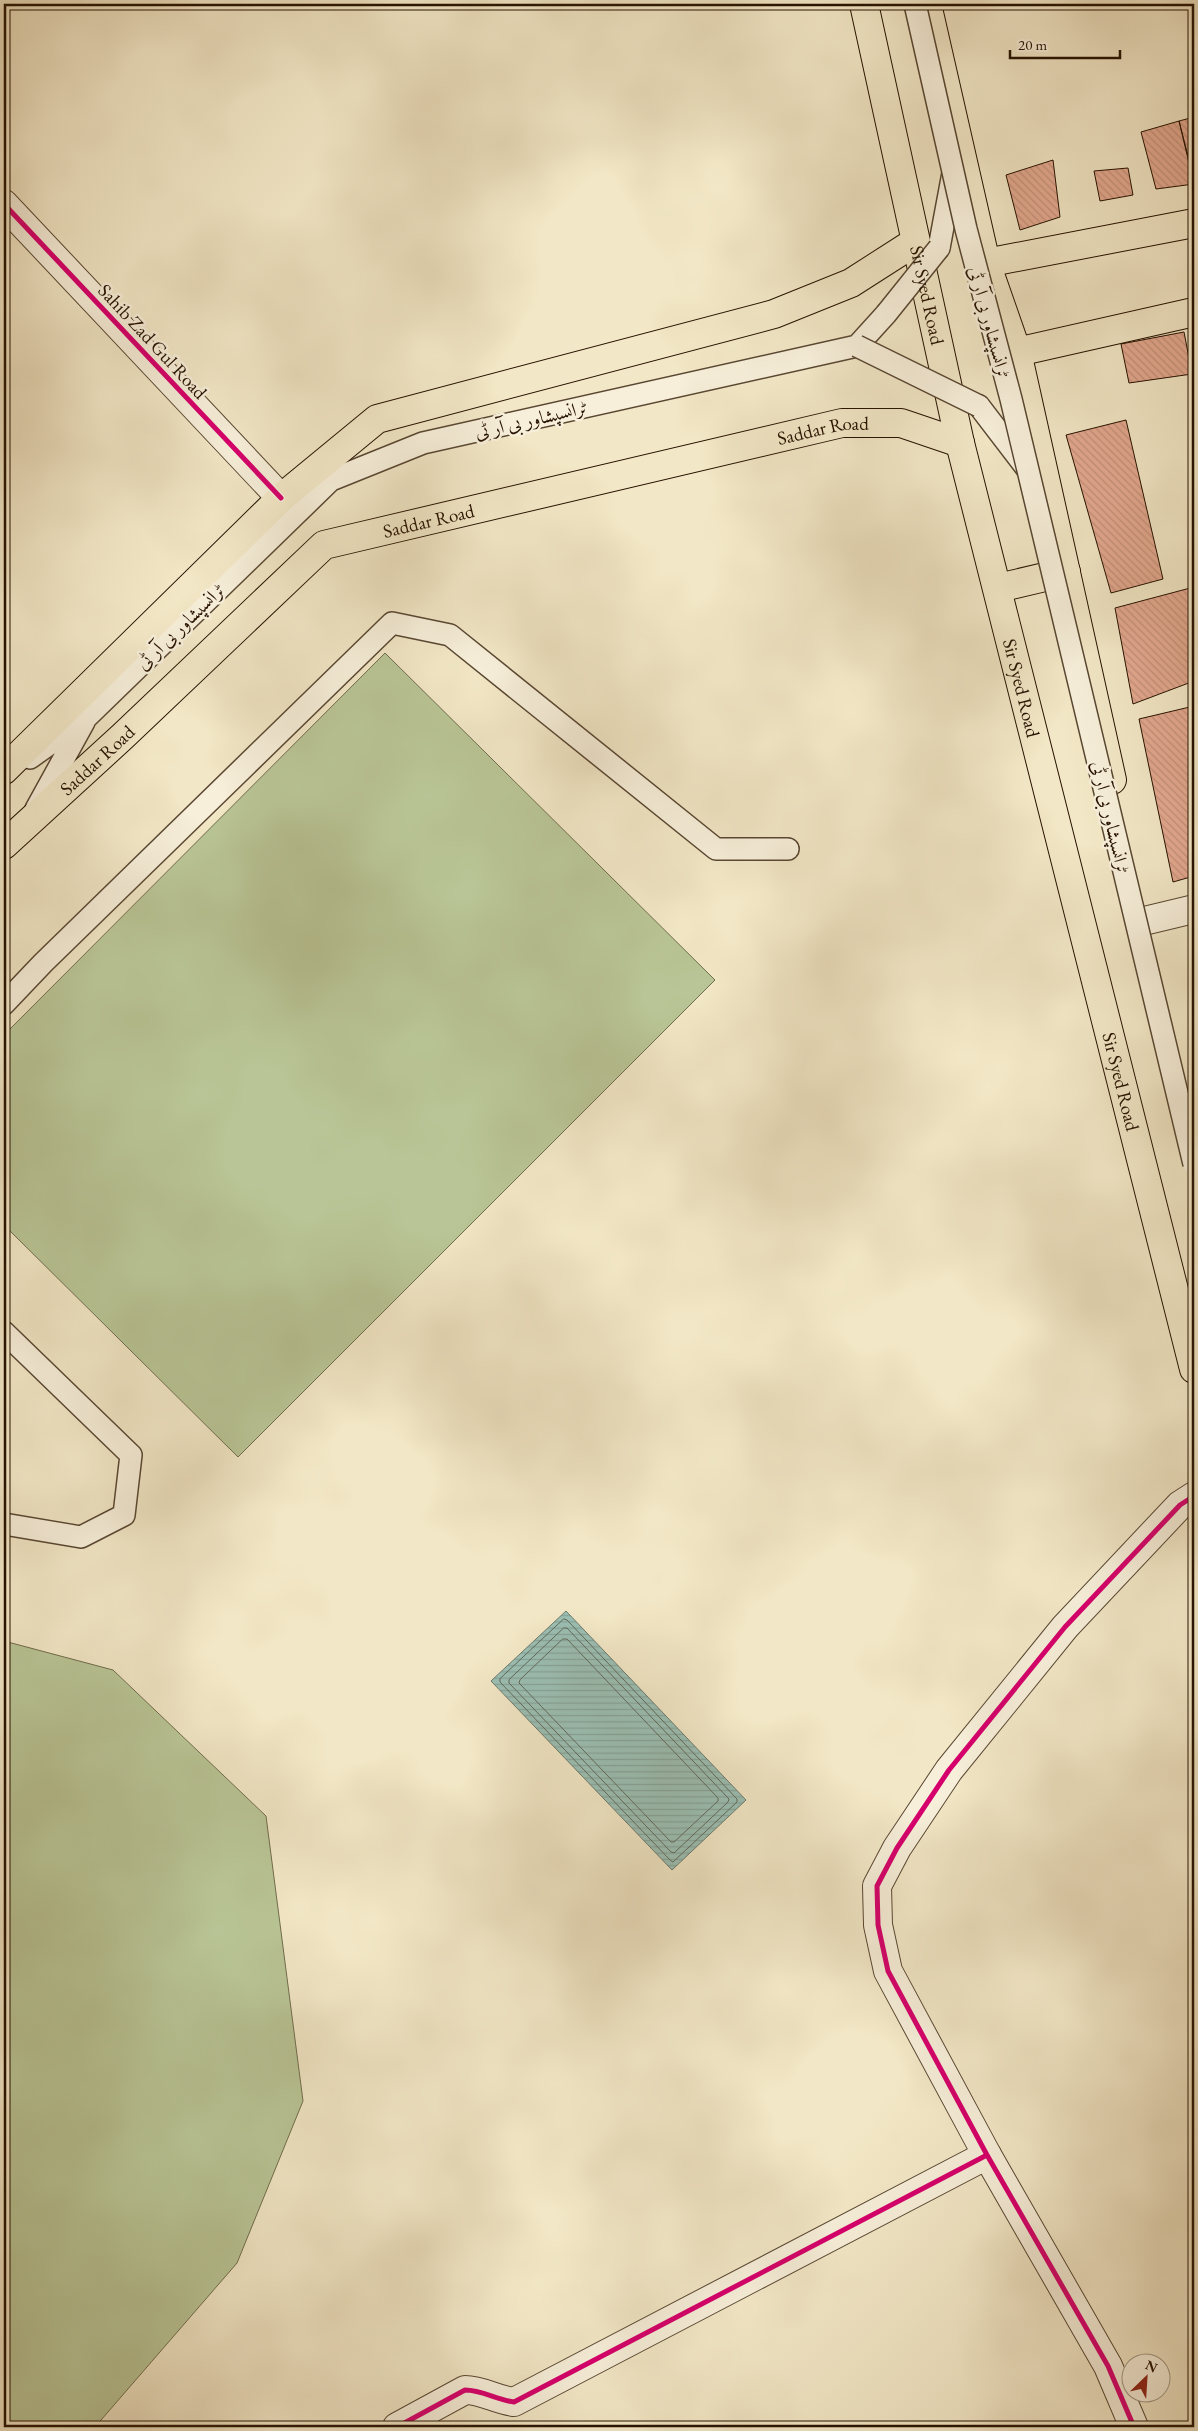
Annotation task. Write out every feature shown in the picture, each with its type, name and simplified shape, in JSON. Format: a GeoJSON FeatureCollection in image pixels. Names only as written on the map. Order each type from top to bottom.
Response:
{"type":"FeatureCollection","features":[{"type":"Feature","properties":{"kind":"main road","name":"Sir Syed Road"},"geometry":{"type":"LineString","coordinates":[[864,4],[960,443],[1194,1369]]}},
{"type":"Feature","properties":{"kind":"main road"},"geometry":{"type":"LineString","coordinates":[[928,4],[986,263],[1017,352],[1144,921],[1194,1123]]}},
{"type":"Feature","properties":{"kind":"main road"},"geometry":{"type":"LineString","coordinates":[[986,263],[1194,222]]}},
{"type":"Feature","properties":{"kind":"main road"},"geometry":{"type":"LineString","coordinates":[[4,770],[281,498],[377,419],[774,314],[851,283],[916,242]]}},
{"type":"Feature","properties":{"kind":"main road"},"geometry":{"type":"LineString","coordinates":[[1017,352],[1194,312]]}},
{"type":"Feature","properties":{"kind":"main road","name":"Saddar Road"},"geometry":{"type":"LineString","coordinates":[[4,845],[324,546],[842,423],[901,423],[960,443]]}},
{"type":"Feature","properties":{"kind":"main road"},"geometry":{"type":"LineString","coordinates":[[998,588],[1066,572]]}},
{"type":"Feature","properties":{"kind":"street","name":"Sahib Zad Gul Road"},"geometry":{"type":"LineString","coordinates":[[4,204],[281,498]]}},
{"type":"Feature","properties":{"kind":"street"},"geometry":{"type":"LineString","coordinates":[[1144,921],[1194,909]]}},
{"type":"Feature","properties":{"kind":"street"},"geometry":{"type":"LineString","coordinates":[[1134,2427],[1108,2366],[987,2155],[888,1971],[878,1925],[877,1886],[897,1848],[949,1770],[1047,1650],[1174,1511],[1194,1496]]}},
{"type":"Feature","properties":{"kind":"street"},"geometry":{"type":"LineString","coordinates":[[397,2427],[465,2390],[475,2390],[502,2401],[514,2402],[987,2155]]}},
{"type":"Feature","properties":{"kind":"lane","name":"ٹرانسپشاور بی آر ٹی"},"geometry":{"type":"LineString","coordinates":[[915,4],[953,173],[1028,470],[1194,1164]]}},
{"type":"Feature","properties":{"kind":"lane","name":"ٹرانسپشاور بی آر ٹی"},"geometry":{"type":"LineString","coordinates":[[4,776],[86,718],[331,480],[423,443],[857,346],[886,314],[939,248],[953,173]]}},
{"type":"Feature","properties":{"kind":"lane","name":"ٹرانسپشاور بی آر ٹی"},"geometry":{"type":"LineString","coordinates":[[857,346],[980,406],[1028,470]]}},
{"type":"Feature","properties":{"kind":"lane"},"geometry":{"type":"LineString","coordinates":[[4,1004],[43,963],[392,623],[450,635],[716,849],[788,849]]}},
{"type":"Feature","properties":{"kind":"lane","name":"ٹرانسپشاور بی آر ٹی"},"geometry":{"type":"LineString","coordinates":[[30,820],[86,718]]}},
{"type":"Feature","properties":{"kind":"lane"},"geometry":{"type":"LineString","coordinates":[[4,1332],[131,1455],[124,1515],[80,1537],[4,1524]]}},
{"type":"Feature","properties":{"kind":"green space"},"geometry":{"type":"Polygon","coordinates":[[[385,653],[715,980],[238,1457],[4,1225],[4,1035],[385,653]]]}},
{"type":"Feature","properties":{"kind":"green space"},"geometry":{"type":"Polygon","coordinates":[[[4,1641],[113,1670],[266,1816],[303,2101],[237,2263],[95,2427],[4,2427],[4,1641]]]}},
{"type":"Feature","properties":{"kind":"water"},"geometry":{"type":"Polygon","coordinates":[[[566,1611],[746,1800],[672,1870],[491,1681],[566,1611]]]}},
{"type":"Feature","properties":{"kind":"building"},"geometry":{"type":"Polygon","coordinates":[[[1194,117],[1194,179],[1179,121],[1194,117]]]}},
{"type":"Feature","properties":{"kind":"building"},"geometry":{"type":"Polygon","coordinates":[[[1179,121],[1194,184],[1156,189],[1141,132],[1179,121]]]}},
{"type":"Feature","properties":{"kind":"building"},"geometry":{"type":"Polygon","coordinates":[[[1053,160],[1060,217],[1020,230],[1006,175],[1053,160]]]}},
{"type":"Feature","properties":{"kind":"building"},"geometry":{"type":"Polygon","coordinates":[[[1128,168],[1133,195],[1100,201],[1094,171],[1128,168]]]}},
{"type":"Feature","properties":{"kind":"building"},"geometry":{"type":"Polygon","coordinates":[[[1184,332],[1192,374],[1129,383],[1121,344],[1184,332]]]}},
{"type":"Feature","properties":{"kind":"building"},"geometry":{"type":"Polygon","coordinates":[[[1126,420],[1163,579],[1111,593],[1066,435],[1126,420]]]}},
{"type":"Feature","properties":{"kind":"building"},"geometry":{"type":"Polygon","coordinates":[[[1194,587],[1194,681],[1133,704],[1115,608],[1194,587]]]}},
{"type":"Feature","properties":{"kind":"building"},"geometry":{"type":"Polygon","coordinates":[[[1194,706],[1194,876],[1173,882],[1139,719],[1194,706]]]}},
{"type":"Feature","properties":{"kind":"cycle path"},"geometry":{"type":"LineString","coordinates":[[4,204],[281,498]]}},
{"type":"Feature","properties":{"kind":"cycle path"},"geometry":{"type":"LineString","coordinates":[[1134,2427],[1108,2366],[987,2155],[888,1971],[878,1925],[877,1886],[897,1848],[949,1770],[1065,1627],[1180,1505],[1194,1496]]}},
{"type":"Feature","properties":{"kind":"cycle path"},"geometry":{"type":"LineString","coordinates":[[397,2427],[465,2390],[514,2402],[987,2155]]}}]}
